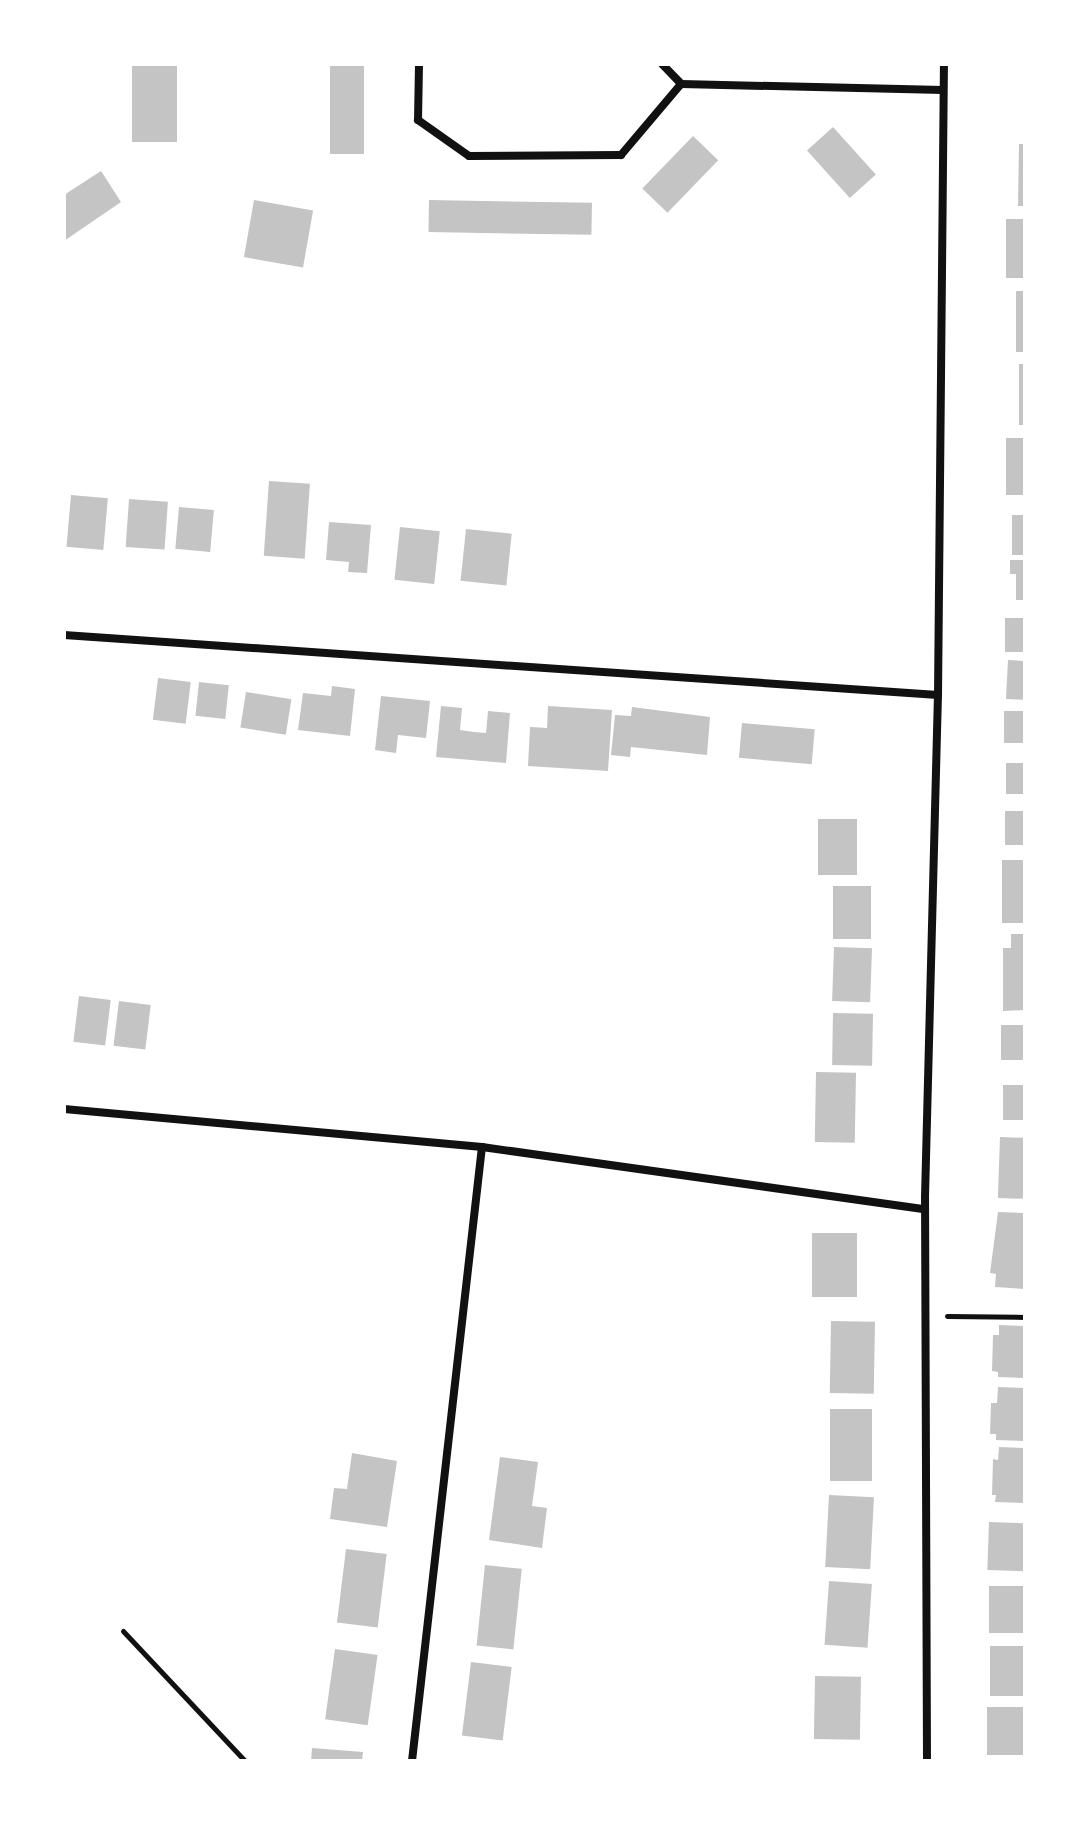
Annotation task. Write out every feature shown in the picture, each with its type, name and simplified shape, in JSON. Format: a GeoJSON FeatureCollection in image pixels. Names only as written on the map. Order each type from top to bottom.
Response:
{"type":"FeatureCollection","features":[{"type":"Feature","properties":{"kind":"street"},"geometry":{"type":"LineString","coordinates":[[419,64],[418,120],[469,156],[621,155],[681,84]]}},
{"type":"Feature","properties":{"kind":"street"},"geometry":{"type":"LineString","coordinates":[[662,64],[681,84],[943,90]]}},
{"type":"Feature","properties":{"kind":"street"},"geometry":{"type":"LineString","coordinates":[[927,1761],[925,1209],[938,695],[944,64]]}},
{"type":"Feature","properties":{"kind":"street"},"geometry":{"type":"LineString","coordinates":[[64,635],[938,695]]}},
{"type":"Feature","properties":{"kind":"street"},"geometry":{"type":"LineString","coordinates":[[64,1109],[482,1147],[925,1209]]}},
{"type":"Feature","properties":{"kind":"street"},"geometry":{"type":"LineString","coordinates":[[412,1761],[482,1147]]}},
{"type":"Feature","properties":{"kind":"path"},"geometry":{"type":"LineString","coordinates":[[926,1316],[1025,1317]]}},
{"type":"Feature","properties":{"kind":"path"},"geometry":{"type":"LineString","coordinates":[[123,1631],[245,1761]]}},
{"type":"Feature","properties":{"kind":"building"},"geometry":{"type":"Polygon","coordinates":[[[132,64],[177,64],[177,142],[132,142],[132,64]]]}},
{"type":"Feature","properties":{"kind":"building"},"geometry":{"type":"Polygon","coordinates":[[[330,64],[364,64],[364,154],[330,154],[330,64]]]}},
{"type":"Feature","properties":{"kind":"building"},"geometry":{"type":"Polygon","coordinates":[[[833,127],[876,175],[850,198],[807,150],[833,127]]]}},
{"type":"Feature","properties":{"kind":"building"},"geometry":{"type":"Polygon","coordinates":[[[693,136],[718,160],[667,213],[642,189],[693,136]]]}},
{"type":"Feature","properties":{"kind":"building"},"geometry":{"type":"Polygon","coordinates":[[[1019,144],[1025,144],[1025,206],[1018,206],[1019,144]]]}},
{"type":"Feature","properties":{"kind":"building"},"geometry":{"type":"Polygon","coordinates":[[[101,171],[121,202],[64,241],[64,195],[101,171]]]}},
{"type":"Feature","properties":{"kind":"building"},"geometry":{"type":"Polygon","coordinates":[[[254,200],[313,210],[303,268],[244,257],[254,200]]]}},
{"type":"Feature","properties":{"kind":"building"},"geometry":{"type":"Polygon","coordinates":[[[429,200],[592,203],[591,235],[428,232],[429,200]]]}},
{"type":"Feature","properties":{"kind":"building"},"geometry":{"type":"Polygon","coordinates":[[[1006,219],[1025,219],[1025,278],[1006,278],[1006,219]]]}},
{"type":"Feature","properties":{"kind":"building"},"geometry":{"type":"Polygon","coordinates":[[[1016,291],[1025,291],[1025,352],[1016,352],[1016,291]]]}},
{"type":"Feature","properties":{"kind":"building"},"geometry":{"type":"Polygon","coordinates":[[[1019,364],[1025,364],[1025,425],[1019,425],[1019,364]]]}},
{"type":"Feature","properties":{"kind":"building"},"geometry":{"type":"Polygon","coordinates":[[[1006,438],[1025,438],[1025,495],[1006,495],[1006,438]]]}},
{"type":"Feature","properties":{"kind":"building"},"geometry":{"type":"Polygon","coordinates":[[[269,481],[310,484],[305,559],[264,556],[269,481]]]}},
{"type":"Feature","properties":{"kind":"building"},"geometry":{"type":"Polygon","coordinates":[[[71,495],[108,498],[103,550],[66,547],[71,495]]]}},
{"type":"Feature","properties":{"kind":"building"},"geometry":{"type":"Polygon","coordinates":[[[129,499],[168,502],[165,550],[126,547],[129,499]]]}},
{"type":"Feature","properties":{"kind":"building"},"geometry":{"type":"Polygon","coordinates":[[[179,507],[214,510],[210,552],[175,549],[179,507]]]}},
{"type":"Feature","properties":{"kind":"building"},"geometry":{"type":"Polygon","coordinates":[[[1012,515],[1025,515],[1025,555],[1012,555],[1012,515]]]}},
{"type":"Feature","properties":{"kind":"building"},"geometry":{"type":"Polygon","coordinates":[[[329,522],[371,525],[367,573],[348,572],[349,562],[326,560],[329,522]]]}},
{"type":"Feature","properties":{"kind":"building"},"geometry":{"type":"Polygon","coordinates":[[[400,527],[440,531],[434,584],[394,580],[400,527]]]}},
{"type":"Feature","properties":{"kind":"building"},"geometry":{"type":"Polygon","coordinates":[[[466,529],[512,534],[506,586],[461,581],[466,529]]]}},
{"type":"Feature","properties":{"kind":"building"},"geometry":{"type":"Polygon","coordinates":[[[1010,560],[1025,560],[1025,600],[1016,600],[1016,574],[1010,574],[1010,560]]]}},
{"type":"Feature","properties":{"kind":"building"},"geometry":{"type":"Polygon","coordinates":[[[1005,618],[1025,618],[1025,652],[1005,652],[1005,618]]]}},
{"type":"Feature","properties":{"kind":"building"},"geometry":{"type":"Polygon","coordinates":[[[1008,660],[1025,661],[1023,700],[1006,699],[1008,660]]]}},
{"type":"Feature","properties":{"kind":"building"},"geometry":{"type":"Polygon","coordinates":[[[158,678],[191,682],[186,724],[153,720],[158,678]]]}},
{"type":"Feature","properties":{"kind":"building"},"geometry":{"type":"Polygon","coordinates":[[[199,682],[229,685],[225,719],[195,716],[199,682]]]}},
{"type":"Feature","properties":{"kind":"building"},"geometry":{"type":"Polygon","coordinates":[[[332,686],[355,689],[350,736],[298,730],[303,693],[331,696],[332,686]]]}},
{"type":"Feature","properties":{"kind":"building"},"geometry":{"type":"Polygon","coordinates":[[[246,692],[291,699],[286,735],[240,728],[246,692]]]}},
{"type":"Feature","properties":{"kind":"building"},"geometry":{"type":"Polygon","coordinates":[[[381,696],[430,701],[426,738],[398,735],[396,753],[375,750],[381,696]]]}},
{"type":"Feature","properties":{"kind":"building"},"geometry":{"type":"Polygon","coordinates":[[[441,706],[462,708],[460,730],[474,732],[486,733],[488,711],[510,713],[506,763],[436,757],[441,706]]]}},
{"type":"Feature","properties":{"kind":"building"},"geometry":{"type":"Polygon","coordinates":[[[548,706],[612,710],[608,771],[528,766],[530,727],[547,728],[548,706]]]}},
{"type":"Feature","properties":{"kind":"building"},"geometry":{"type":"Polygon","coordinates":[[[632,707],[710,717],[707,755],[631,747],[630,757],[611,755],[615,715],[631,716],[632,707]]]}},
{"type":"Feature","properties":{"kind":"building"},"geometry":{"type":"Polygon","coordinates":[[[1004,711],[1025,711],[1025,743],[1004,743],[1004,711]]]}},
{"type":"Feature","properties":{"kind":"building"},"geometry":{"type":"Polygon","coordinates":[[[742,723],[815,729],[812,764],[739,758],[742,723]]]}},
{"type":"Feature","properties":{"kind":"building"},"geometry":{"type":"Polygon","coordinates":[[[1006,763],[1025,763],[1025,794],[1006,794],[1006,763]]]}},
{"type":"Feature","properties":{"kind":"building"},"geometry":{"type":"Polygon","coordinates":[[[1005,811],[1025,811],[1025,845],[1005,845],[1005,811]]]}},
{"type":"Feature","properties":{"kind":"building"},"geometry":{"type":"Polygon","coordinates":[[[818,819],[857,819],[857,875],[818,875],[818,819]]]}},
{"type":"Feature","properties":{"kind":"building"},"geometry":{"type":"Polygon","coordinates":[[[1002,860],[1025,860],[1025,923],[1002,923],[1002,860]]]}},
{"type":"Feature","properties":{"kind":"building"},"geometry":{"type":"Polygon","coordinates":[[[833,886],[871,886],[871,939],[833,939],[833,886]]]}},
{"type":"Feature","properties":{"kind":"building"},"geometry":{"type":"Polygon","coordinates":[[[1011,934],[1025,934],[1025,1010],[1003,1011],[1003,948],[1011,948],[1011,934]]]}},
{"type":"Feature","properties":{"kind":"building"},"geometry":{"type":"Polygon","coordinates":[[[834,947],[872,948],[870,1002],[832,1001],[834,947]]]}},
{"type":"Feature","properties":{"kind":"building"},"geometry":{"type":"Polygon","coordinates":[[[79,996],[111,1000],[105,1046],[73,1042],[79,996]]]}},
{"type":"Feature","properties":{"kind":"building"},"geometry":{"type":"Polygon","coordinates":[[[119,1001],[151,1005],[145,1050],[114,1046],[119,1001]]]}},
{"type":"Feature","properties":{"kind":"building"},"geometry":{"type":"Polygon","coordinates":[[[833,1013],[873,1014],[872,1066],[832,1065],[833,1013]]]}},
{"type":"Feature","properties":{"kind":"building"},"geometry":{"type":"Polygon","coordinates":[[[1001,1025],[1025,1025],[1025,1060],[1001,1060],[1001,1025]]]}},
{"type":"Feature","properties":{"kind":"building"},"geometry":{"type":"Polygon","coordinates":[[[816,1072],[856,1073],[855,1143],[815,1142],[816,1072]]]}},
{"type":"Feature","properties":{"kind":"building"},"geometry":{"type":"Polygon","coordinates":[[[1003,1085],[1025,1085],[1025,1120],[1003,1120],[1003,1085]]]}},
{"type":"Feature","properties":{"kind":"building"},"geometry":{"type":"Polygon","coordinates":[[[1000,1137],[1025,1138],[1023,1199],[998,1198],[1000,1137]]]}},
{"type":"Feature","properties":{"kind":"building"},"geometry":{"type":"Polygon","coordinates":[[[998,1212],[1025,1213],[1025,1289],[995,1287],[996,1274],[990,1273],[998,1212]]]}},
{"type":"Feature","properties":{"kind":"building"},"geometry":{"type":"Polygon","coordinates":[[[812,1233],[857,1233],[857,1297],[812,1297],[812,1233]]]}},
{"type":"Feature","properties":{"kind":"building"},"geometry":{"type":"Polygon","coordinates":[[[831,1321],[875,1322],[874,1394],[830,1393],[831,1321]]]}},
{"type":"Feature","properties":{"kind":"building"},"geometry":{"type":"Polygon","coordinates":[[[999,1325],[1025,1326],[1025,1378],[998,1377],[998,1372],[992,1371],[993,1335],[999,1335],[999,1325]]]}},
{"type":"Feature","properties":{"kind":"building"},"geometry":{"type":"Polygon","coordinates":[[[998,1387],[1025,1388],[1025,1441],[996,1440],[996,1434],[990,1434],[991,1403],[997,1403],[998,1387]]]}},
{"type":"Feature","properties":{"kind":"building"},"geometry":{"type":"Polygon","coordinates":[[[830,1409],[872,1409],[872,1481],[830,1481],[830,1409]]]}},
{"type":"Feature","properties":{"kind":"building"},"geometry":{"type":"Polygon","coordinates":[[[999,1447],[1025,1448],[1025,1503],[995,1502],[996,1495],[992,1495],[993,1459],[998,1460],[999,1447]]]}},
{"type":"Feature","properties":{"kind":"building"},"geometry":{"type":"Polygon","coordinates":[[[352,1453],[397,1461],[387,1527],[330,1519],[334,1488],[347,1489],[352,1453]]]}},
{"type":"Feature","properties":{"kind":"building"},"geometry":{"type":"Polygon","coordinates":[[[500,1457],[538,1462],[532,1506],[547,1508],[542,1548],[489,1540],[500,1457]]]}},
{"type":"Feature","properties":{"kind":"building"},"geometry":{"type":"Polygon","coordinates":[[[829,1495],[874,1497],[870,1569],[825,1567],[829,1495]]]}},
{"type":"Feature","properties":{"kind":"building"},"geometry":{"type":"Polygon","coordinates":[[[989,1522],[1025,1523],[1023,1571],[987,1570],[989,1522]]]}},
{"type":"Feature","properties":{"kind":"building"},"geometry":{"type":"Polygon","coordinates":[[[346,1549],[387,1554],[378,1627],[337,1622],[346,1549]]]}},
{"type":"Feature","properties":{"kind":"building"},"geometry":{"type":"Polygon","coordinates":[[[485,1565],[522,1569],[513,1649],[477,1646],[485,1565]]]}},
{"type":"Feature","properties":{"kind":"building"},"geometry":{"type":"Polygon","coordinates":[[[829,1581],[872,1584],[867,1648],[825,1645],[829,1581]]]}},
{"type":"Feature","properties":{"kind":"building"},"geometry":{"type":"Polygon","coordinates":[[[989,1586],[1023,1586],[1023,1633],[989,1633],[989,1586]]]}},
{"type":"Feature","properties":{"kind":"building"},"geometry":{"type":"Polygon","coordinates":[[[990,1646],[1023,1646],[1023,1696],[990,1696],[990,1646]]]}},
{"type":"Feature","properties":{"kind":"building"},"geometry":{"type":"Polygon","coordinates":[[[335,1649],[378,1655],[368,1725],[325,1719],[335,1649]]]}},
{"type":"Feature","properties":{"kind":"building"},"geometry":{"type":"Polygon","coordinates":[[[471,1662],[512,1667],[503,1740],[462,1735],[471,1662]]]}},
{"type":"Feature","properties":{"kind":"building"},"geometry":{"type":"Polygon","coordinates":[[[815,1676],[861,1677],[860,1740],[814,1739],[815,1676]]]}},
{"type":"Feature","properties":{"kind":"building"},"geometry":{"type":"Polygon","coordinates":[[[987,1707],[1024,1707],[1024,1755],[987,1755],[987,1707]]]}},
{"type":"Feature","properties":{"kind":"building"},"geometry":{"type":"Polygon","coordinates":[[[312,1748],[363,1752],[362,1761],[311,1761],[312,1748]]]}}]}
